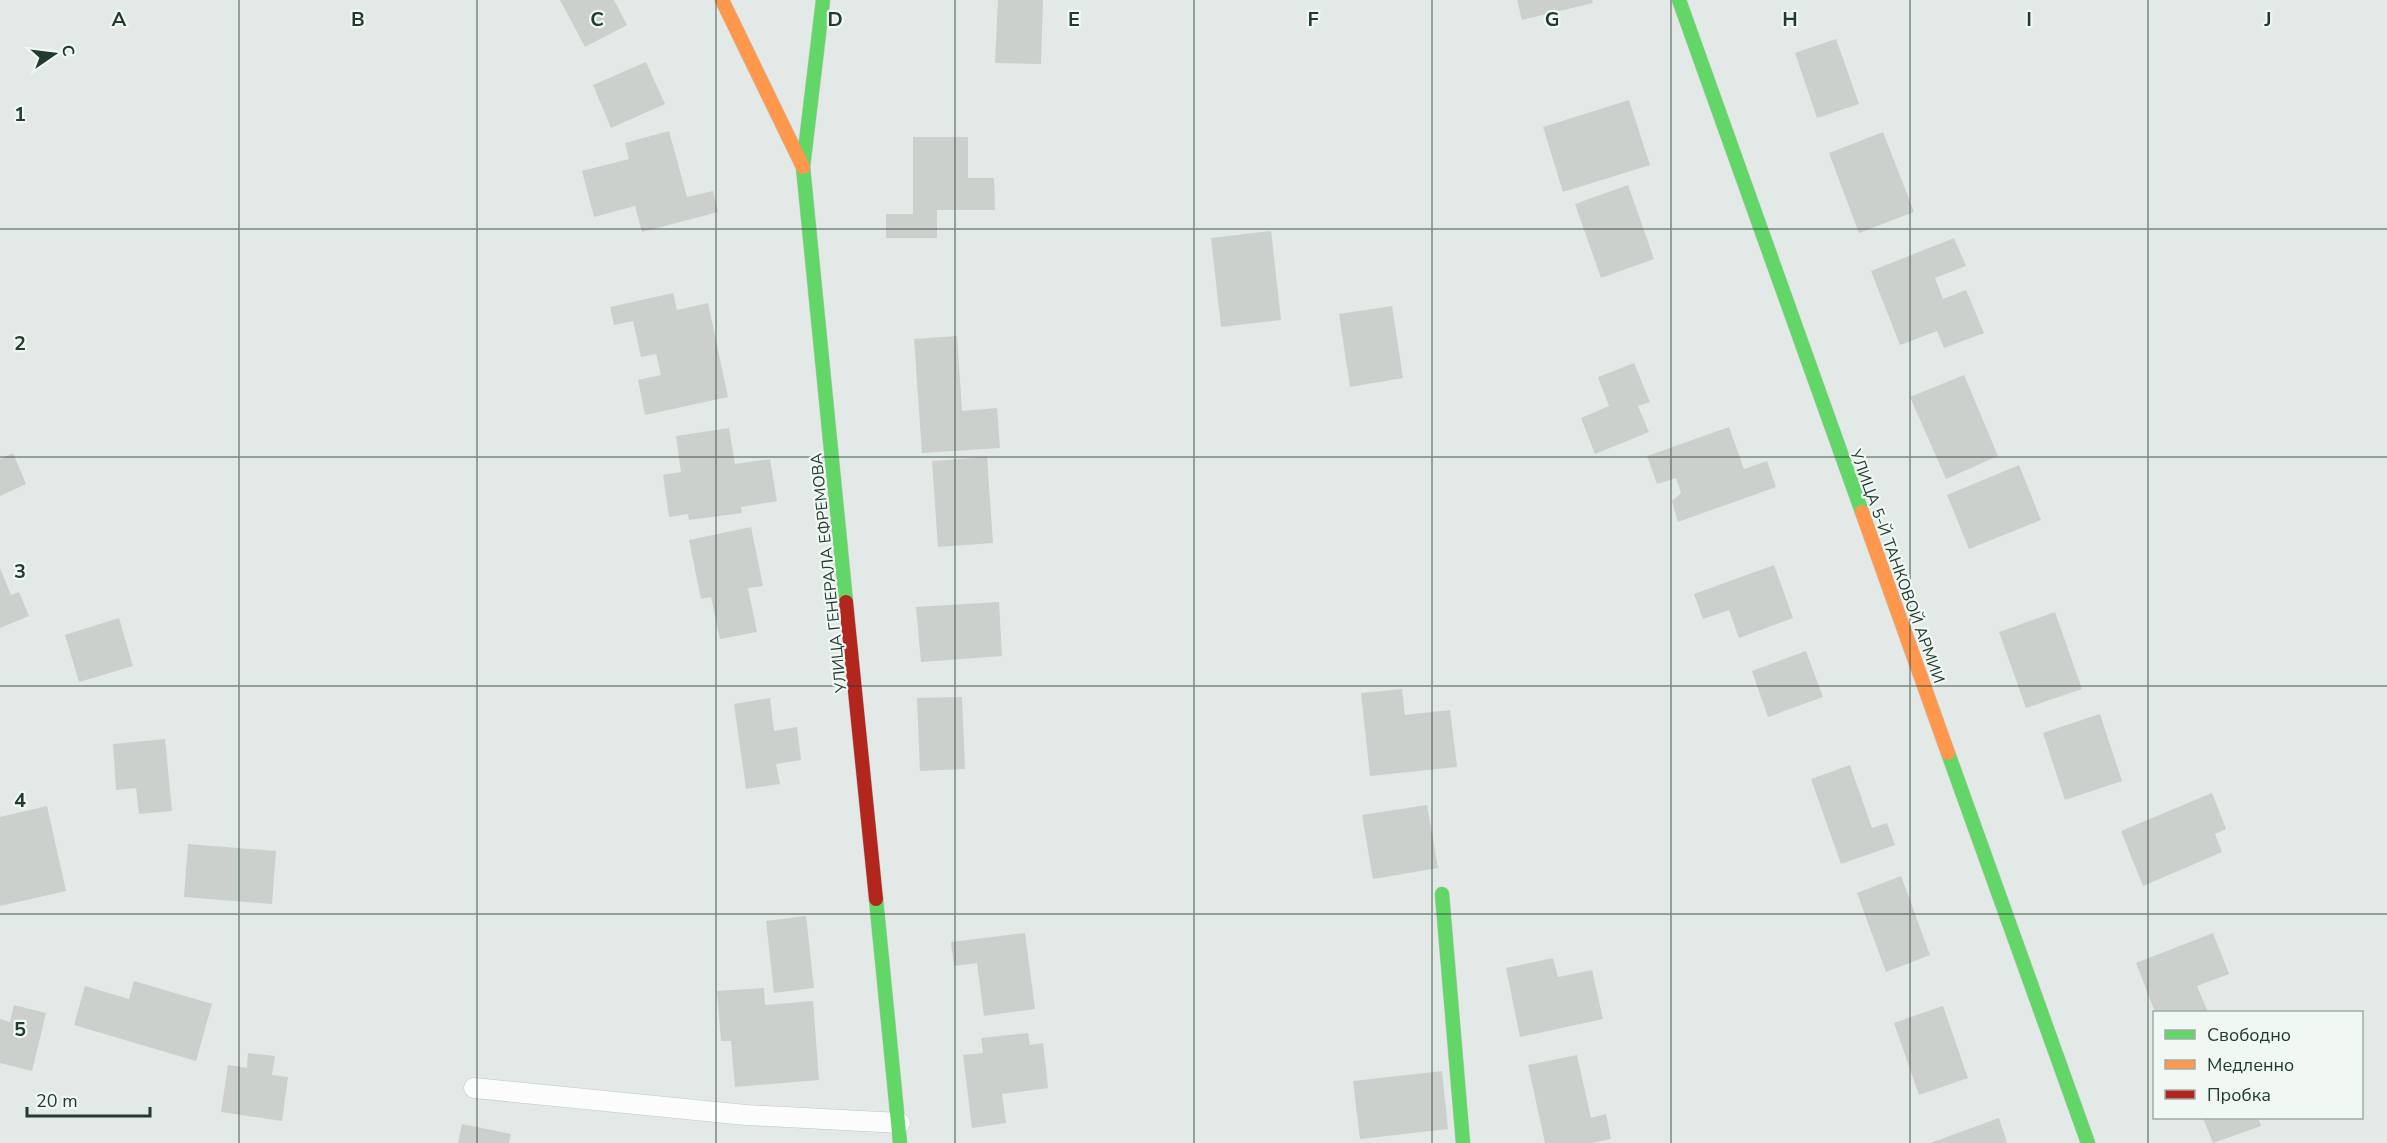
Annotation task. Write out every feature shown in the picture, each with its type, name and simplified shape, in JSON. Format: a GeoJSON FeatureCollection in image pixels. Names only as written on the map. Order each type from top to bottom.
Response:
{"type":"FeatureCollection","features":[{"type":"Feature","properties":{"kind":"street"},"geometry":{"type":"LineString","coordinates":[[722,0],[803,167]]}},
{"type":"Feature","properties":{"kind":"street","name":"УЛИЦА ГЕНЕРАЛА ЕФРЕМОВА"},"geometry":{"type":"LineString","coordinates":[[823,0],[803,167],[900,1123],[900,1143]]}},
{"type":"Feature","properties":{"kind":"street","name":"УЛИЦА 5-Й ТАНКОВОЙ АРМИИ"},"geometry":{"type":"LineString","coordinates":[[1678,0],[2088,1143]]}},
{"type":"Feature","properties":{"kind":"street"},"geometry":{"type":"LineString","coordinates":[[1442,894],[1463,1143]]}},
{"type":"Feature","properties":{"kind":"lane"},"geometry":{"type":"LineString","coordinates":[[474,1088],[746,1115],[900,1123]]}},
{"type":"Feature","properties":{"kind":"building"},"geometry":{"type":"Polygon","coordinates":[[[560,0],[614,0],[627,25],[585,47],[560,0]]]}},
{"type":"Feature","properties":{"kind":"building"},"geometry":{"type":"Polygon","coordinates":[[[998,0],[1043,0],[1041,64],[995,63],[998,0]]]}},
{"type":"Feature","properties":{"kind":"building"},"geometry":{"type":"Polygon","coordinates":[[[1517,0],[1592,0],[1593,3],[1522,20],[1517,0]]]}},
{"type":"Feature","properties":{"kind":"building"},"geometry":{"type":"Polygon","coordinates":[[[1836,39],[1859,104],[1817,118],[1795,53],[1836,39]]]}},
{"type":"Feature","properties":{"kind":"building"},"geometry":{"type":"Polygon","coordinates":[[[646,62],[665,104],[611,128],[593,85],[646,62]]]}},
{"type":"Feature","properties":{"kind":"building"},"geometry":{"type":"Polygon","coordinates":[[[1629,100],[1650,165],[1563,192],[1543,127],[1629,100]]]}},
{"type":"Feature","properties":{"kind":"building"},"geometry":{"type":"Polygon","coordinates":[[[669,131],[687,197],[713,191],[718,212],[642,232],[635,206],[594,217],[582,171],[629,159],[625,143],[669,131]]]}},
{"type":"Feature","properties":{"kind":"building"},"geometry":{"type":"Polygon","coordinates":[[[1883,132],[1914,212],[1859,233],[1829,153],[1883,132]]]}},
{"type":"Feature","properties":{"kind":"building"},"geometry":{"type":"Polygon","coordinates":[[[913,137],[968,137],[968,178],[994,178],[995,210],[937,210],[937,238],[886,238],[886,214],[913,214],[913,137]]]}},
{"type":"Feature","properties":{"kind":"building"},"geometry":{"type":"Polygon","coordinates":[[[1628,185],[1654,259],[1601,278],[1575,204],[1628,185]]]}},
{"type":"Feature","properties":{"kind":"building"},"geometry":{"type":"Polygon","coordinates":[[[1271,231],[1281,320],[1221,327],[1211,238],[1271,231]]]}},
{"type":"Feature","properties":{"kind":"building"},"geometry":{"type":"Polygon","coordinates":[[[1954,238],[1966,266],[1935,278],[1943,299],[1966,290],[1984,333],[1944,348],[1937,331],[1900,345],[1871,271],[1954,238]]]}},
{"type":"Feature","properties":{"kind":"building"},"geometry":{"type":"Polygon","coordinates":[[[673,293],[677,310],[708,303],[728,397],[645,415],[638,380],[661,375],[656,354],[641,357],[633,321],[614,325],[610,307],[673,293]]]}},
{"type":"Feature","properties":{"kind":"building"},"geometry":{"type":"Polygon","coordinates":[[[1392,306],[1403,378],[1350,387],[1339,314],[1392,306]]]}},
{"type":"Feature","properties":{"kind":"building"},"geometry":{"type":"Polygon","coordinates":[[[957,336],[962,411],[997,408],[1000,448],[922,453],[914,339],[957,336]]]}},
{"type":"Feature","properties":{"kind":"building"},"geometry":{"type":"Polygon","coordinates":[[[1634,363],[1650,402],[1638,406],[1649,432],[1595,454],[1581,418],[1609,406],[1598,377],[1634,363]]]}},
{"type":"Feature","properties":{"kind":"building"},"geometry":{"type":"Polygon","coordinates":[[[1964,375],[1998,456],[1946,479],[1910,397],[1964,375]]]}},
{"type":"Feature","properties":{"kind":"building"},"geometry":{"type":"Polygon","coordinates":[[[1729,427],[1744,469],[1767,461],[1776,487],[1678,522],[1672,501],[1681,493],[1676,478],[1657,484],[1647,456],[1729,427]]]}},
{"type":"Feature","properties":{"kind":"building"},"geometry":{"type":"Polygon","coordinates":[[[729,428],[735,464],[770,459],[777,501],[741,507],[742,513],[689,520],[688,514],[669,517],[663,475],[681,472],[676,436],[729,428]]]}},
{"type":"Feature","properties":{"kind":"building"},"geometry":{"type":"Polygon","coordinates":[[[13,453],[26,484],[0,496],[0,459],[13,453]]]}},
{"type":"Feature","properties":{"kind":"building"},"geometry":{"type":"Polygon","coordinates":[[[987,457],[993,543],[938,547],[932,461],[987,457]]]}},
{"type":"Feature","properties":{"kind":"building"},"geometry":{"type":"Polygon","coordinates":[[[2019,465],[2041,520],[1969,549],[1947,495],[2019,465]]]}},
{"type":"Feature","properties":{"kind":"building"},"geometry":{"type":"Polygon","coordinates":[[[751,527],[763,586],[748,588],[757,632],[720,639],[711,597],[701,599],[689,540],[751,527]]]}},
{"type":"Feature","properties":{"kind":"building"},"geometry":{"type":"Polygon","coordinates":[[[1774,565],[1793,618],[1739,638],[1729,610],[1703,619],[1694,594],[1774,565]]]}},
{"type":"Feature","properties":{"kind":"building"},"geometry":{"type":"Polygon","coordinates":[[[0,568],[11,595],[19,592],[29,616],[0,628],[0,568]]]}},
{"type":"Feature","properties":{"kind":"building"},"geometry":{"type":"Polygon","coordinates":[[[999,602],[1002,656],[921,662],[916,607],[999,602]]]}},
{"type":"Feature","properties":{"kind":"building"},"geometry":{"type":"Polygon","coordinates":[[[2055,612],[2082,689],[2026,708],[1999,632],[2055,612]]]}},
{"type":"Feature","properties":{"kind":"building"},"geometry":{"type":"Polygon","coordinates":[[[119,618],[133,666],[79,682],[65,635],[119,618]]]}},
{"type":"Feature","properties":{"kind":"building"},"geometry":{"type":"Polygon","coordinates":[[[1806,651],[1823,697],[1768,717],[1752,671],[1806,651]]]}},
{"type":"Feature","properties":{"kind":"building"},"geometry":{"type":"Polygon","coordinates":[[[1402,689],[1405,715],[1450,710],[1457,767],[1370,776],[1361,693],[1402,689]]]}},
{"type":"Feature","properties":{"kind":"building"},"geometry":{"type":"Polygon","coordinates":[[[962,697],[965,769],[920,771],[917,698],[962,697]]]}},
{"type":"Feature","properties":{"kind":"building"},"geometry":{"type":"Polygon","coordinates":[[[770,698],[774,731],[797,727],[801,760],[776,764],[780,784],[746,789],[734,704],[770,698]]]}},
{"type":"Feature","properties":{"kind":"building"},"geometry":{"type":"Polygon","coordinates":[[[2100,714],[2122,781],[2065,800],[2043,733],[2100,714]]]}},
{"type":"Feature","properties":{"kind":"building"},"geometry":{"type":"Polygon","coordinates":[[[165,739],[172,811],[139,814],[136,788],[116,790],[113,744],[165,739]]]}},
{"type":"Feature","properties":{"kind":"building"},"geometry":{"type":"Polygon","coordinates":[[[1850,765],[1872,828],[1887,823],[1895,845],[1841,864],[1811,779],[1850,765]]]}},
{"type":"Feature","properties":{"kind":"building"},"geometry":{"type":"Polygon","coordinates":[[[2212,793],[2226,829],[2215,834],[2222,852],[2143,886],[2121,831],[2212,793]]]}},
{"type":"Feature","properties":{"kind":"building"},"geometry":{"type":"Polygon","coordinates":[[[1427,805],[1438,868],[1373,879],[1362,815],[1427,805]]]}},
{"type":"Feature","properties":{"kind":"building"},"geometry":{"type":"Polygon","coordinates":[[[47,806],[66,891],[0,906],[0,817],[47,806]]]}},
{"type":"Feature","properties":{"kind":"building"},"geometry":{"type":"Polygon","coordinates":[[[188,844],[276,851],[272,904],[184,897],[188,844]]]}},
{"type":"Feature","properties":{"kind":"building"},"geometry":{"type":"Polygon","coordinates":[[[1901,876],[1930,955],[1886,972],[1857,893],[1901,876]]]}},
{"type":"Feature","properties":{"kind":"building"},"geometry":{"type":"Polygon","coordinates":[[[806,916],[814,988],[774,993],[766,921],[806,916]]]}},
{"type":"Feature","properties":{"kind":"building"},"geometry":{"type":"Polygon","coordinates":[[[1025,933],[1035,1009],[984,1016],[977,963],[954,966],[951,942],[1025,933]]]}},
{"type":"Feature","properties":{"kind":"building"},"geometry":{"type":"Polygon","coordinates":[[[2213,933],[2229,974],[2197,986],[2208,1011],[2155,1011],[2136,963],[2213,933]]]}},
{"type":"Feature","properties":{"kind":"building"},"geometry":{"type":"Polygon","coordinates":[[[1553,958],[1558,977],[1592,970],[1603,1019],[1520,1037],[1506,968],[1553,958]]]}},
{"type":"Feature","properties":{"kind":"building"},"geometry":{"type":"Polygon","coordinates":[[[134,981],[212,1004],[196,1061],[74,1025],[85,986],[129,999],[134,981]]]}},
{"type":"Feature","properties":{"kind":"building"},"geometry":{"type":"Polygon","coordinates":[[[764,988],[765,1005],[813,1001],[819,1080],[735,1087],[731,1041],[721,1041],[717,991],[764,988]]]}},
{"type":"Feature","properties":{"kind":"building"},"geometry":{"type":"Polygon","coordinates":[[[14,1005],[46,1013],[32,1071],[0,1063],[0,1019],[10,1022],[14,1005]]]}},
{"type":"Feature","properties":{"kind":"building"},"geometry":{"type":"Polygon","coordinates":[[[1943,1006],[1968,1078],[1919,1095],[1894,1023],[1943,1006]]]}},
{"type":"Feature","properties":{"kind":"building"},"geometry":{"type":"Polygon","coordinates":[[[1028,1033],[1030,1045],[1043,1043],[1048,1088],[1002,1094],[1006,1123],[972,1128],[963,1055],[983,1053],[981,1038],[1028,1033]]]}},
{"type":"Feature","properties":{"kind":"building"},"geometry":{"type":"Polygon","coordinates":[[[248,1053],[275,1056],[272,1075],[288,1077],[282,1121],[221,1112],[228,1065],[247,1068],[248,1053]]]}},
{"type":"Feature","properties":{"kind":"building"},"geometry":{"type":"Polygon","coordinates":[[[1577,1055],[1591,1118],[1606,1114],[1611,1139],[1591,1143],[1545,1143],[1528,1065],[1577,1055]]]}},
{"type":"Feature","properties":{"kind":"building"},"geometry":{"type":"Polygon","coordinates":[[[1442,1071],[1448,1129],[1360,1139],[1353,1081],[1442,1071]]]}},
{"type":"Feature","properties":{"kind":"building"},"geometry":{"type":"Polygon","coordinates":[[[1999,1118],[2007,1143],[1930,1143],[1999,1118]]]}},
{"type":"Feature","properties":{"kind":"building"},"geometry":{"type":"Polygon","coordinates":[[[2203,1119],[2258,1119],[2261,1126],[2213,1143],[2203,1119]]]}},
{"type":"Feature","properties":{"kind":"building"},"geometry":{"type":"Polygon","coordinates":[[[462,1124],[511,1134],[509,1143],[458,1143],[462,1124]]]}},
{"type":"Feature","properties":{"kind":"traffic: fast"},"geometry":{"type":"LineString","coordinates":[[823,0],[803,167],[846,602]]}},
{"type":"Feature","properties":{"kind":"traffic: fast"},"geometry":{"type":"LineString","coordinates":[[1679,0],[1862,512]]}},
{"type":"Feature","properties":{"kind":"traffic: fast"},"geometry":{"type":"LineString","coordinates":[[1948,753],[2088,1143]]}},
{"type":"Feature","properties":{"kind":"traffic: fast"},"geometry":{"type":"LineString","coordinates":[[1442,894],[1463,1143]]}},
{"type":"Feature","properties":{"kind":"traffic: fast"},"geometry":{"type":"LineString","coordinates":[[876,899],[900,1143]]}},
{"type":"Feature","properties":{"kind":"traffic: slow"},"geometry":{"type":"LineString","coordinates":[[722,0],[803,167]]}},
{"type":"Feature","properties":{"kind":"traffic: slow"},"geometry":{"type":"LineString","coordinates":[[1862,512],[1948,753]]}},
{"type":"Feature","properties":{"kind":"traffic: jam"},"geometry":{"type":"LineString","coordinates":[[846,602],[876,899]]}}]}
